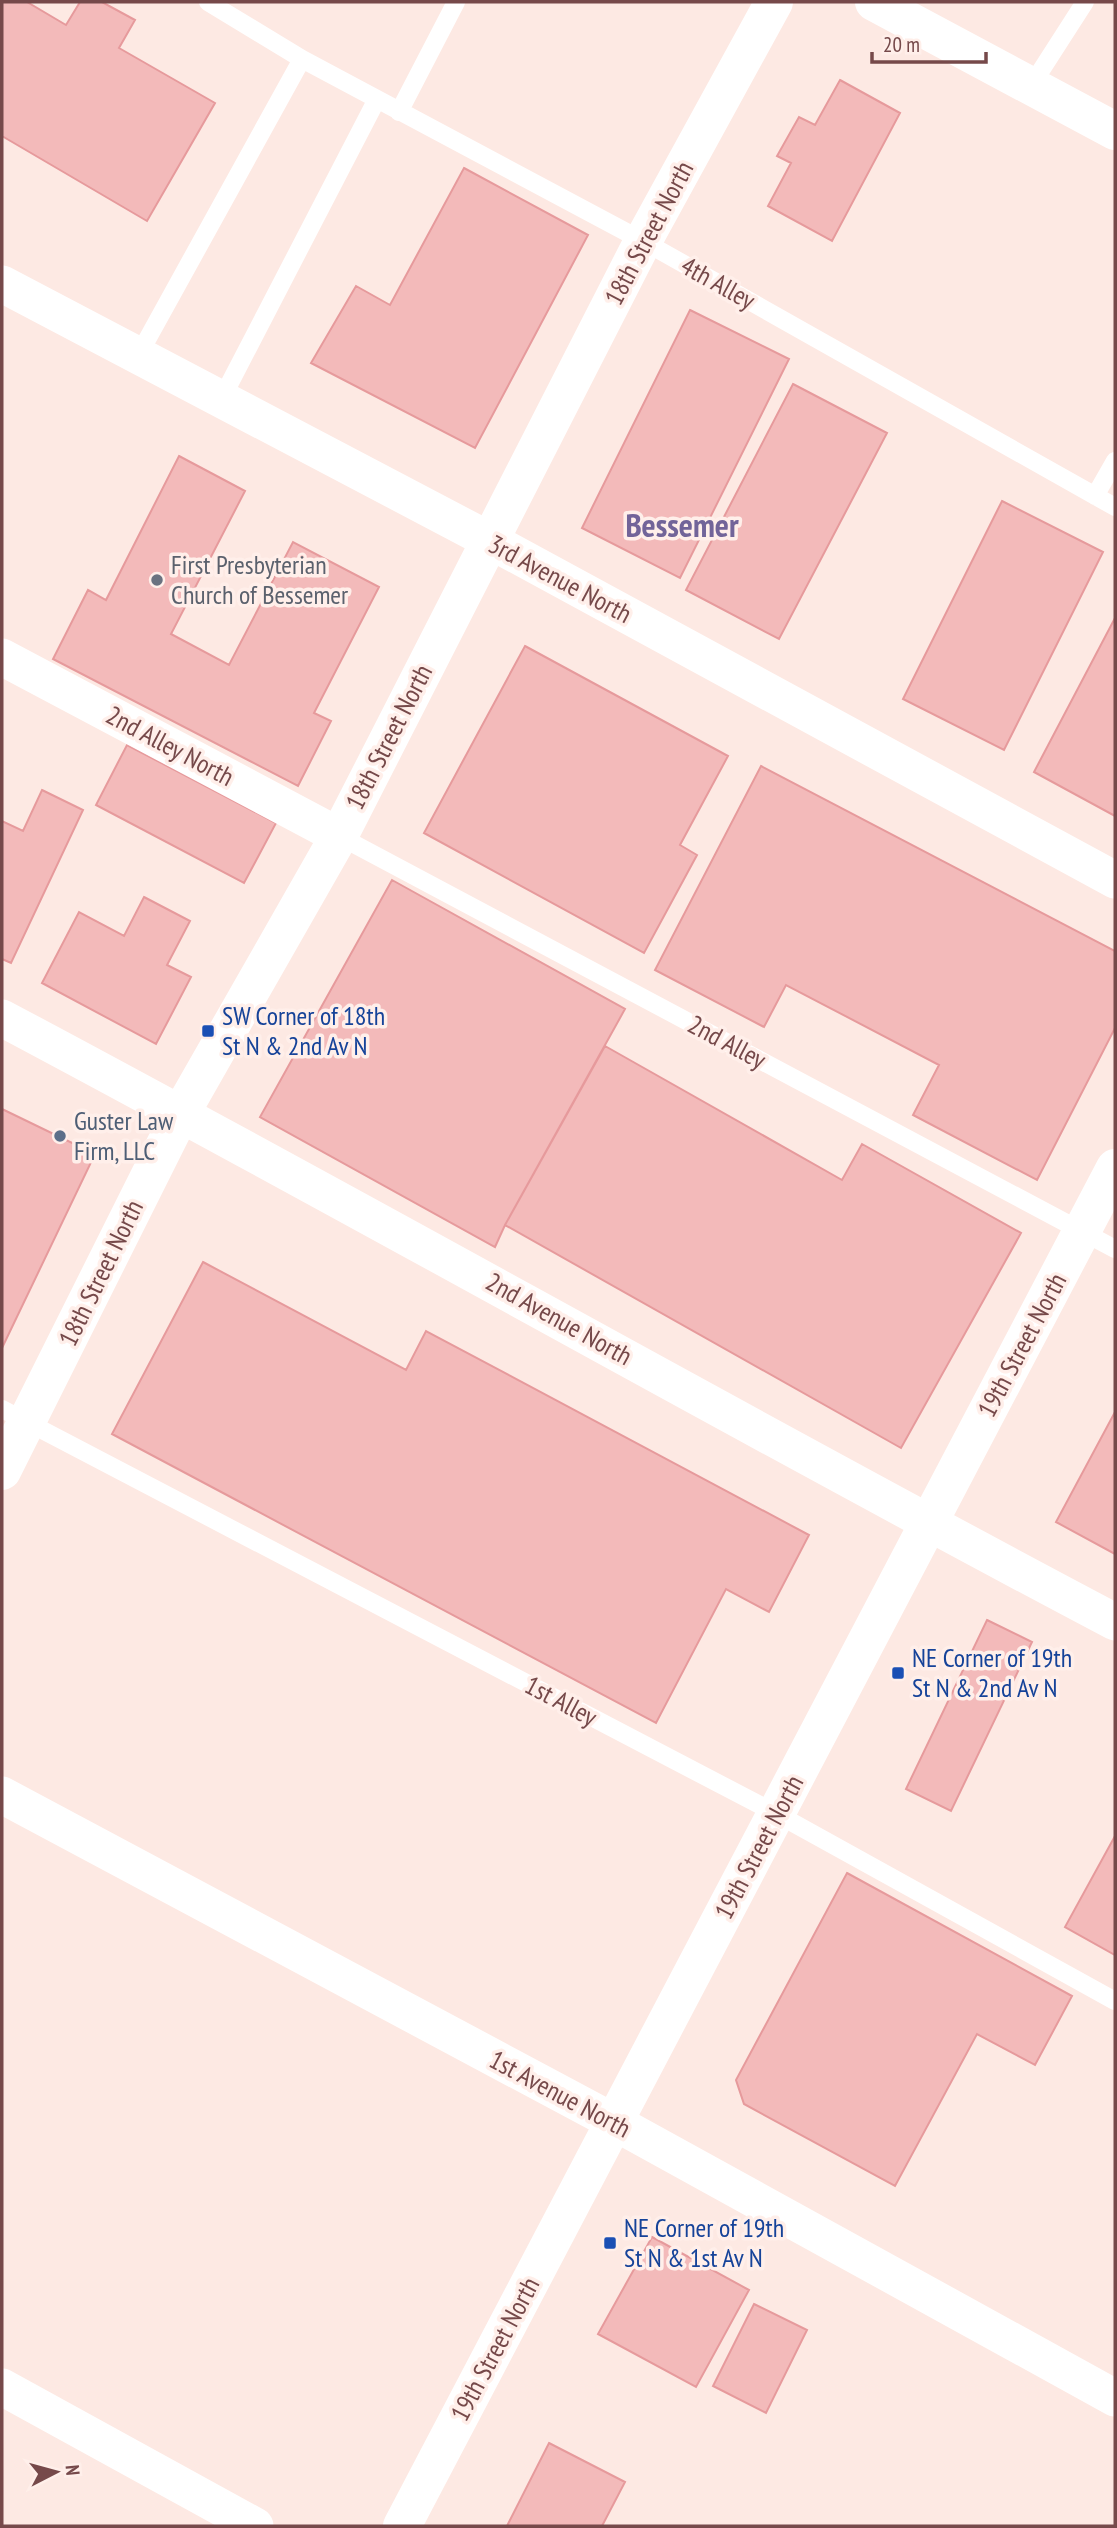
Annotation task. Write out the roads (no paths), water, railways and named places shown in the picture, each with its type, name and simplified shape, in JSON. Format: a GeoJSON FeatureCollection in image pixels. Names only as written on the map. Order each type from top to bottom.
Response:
{"type":"FeatureCollection","features":[{"type":"Feature","properties":{"kind":"street","name":"18th Street North"},"geometry":{"type":"LineString","coordinates":[[2,1471],[14,1416],[181,1112],[339,836],[643,241],[774,2]]}},
{"type":"Feature","properties":{"kind":"street"},"geometry":{"type":"LineString","coordinates":[[874,2],[1114,127]]}},
{"type":"Feature","properties":{"kind":"street","name":"3rd Avenue North"},"geometry":{"type":"LineString","coordinates":[[2,284],[489,540],[1115,880]]}},
{"type":"Feature","properties":{"kind":"street","name":"2nd Alley North"},"geometry":{"type":"LineString","coordinates":[[2,657],[339,836]]}},
{"type":"Feature","properties":{"kind":"street","name":"2nd Avenue North"},"geometry":{"type":"LineString","coordinates":[[2,1017],[181,1112],[929,1524],[1115,1622]]}},
{"type":"Feature","properties":{"kind":"street","name":"19th Street North"},"geometry":{"type":"LineString","coordinates":[[402,2526],[1115,1168]]}},
{"type":"Feature","properties":{"kind":"street","name":"1st Avenue North"},"geometry":{"type":"LineString","coordinates":[[2,1795],[614,2122],[1115,2398]]}},
{"type":"Feature","properties":{"kind":"street"},"geometry":{"type":"LineString","coordinates":[[2,2387],[256,2526]]}},
{"type":"Feature","properties":{"kind":"lane","name":"4th Alley"},"geometry":{"type":"LineString","coordinates":[[208,2],[376,101],[643,241],[1115,507]]}},
{"type":"Feature","properties":{"kind":"lane"},"geometry":{"type":"LineString","coordinates":[[399,112],[456,2]]}},
{"type":"Feature","properties":{"kind":"lane"},"geometry":{"type":"LineString","coordinates":[[1031,86],[1085,2]]}},
{"type":"Feature","properties":{"kind":"lane"},"geometry":{"type":"LineString","coordinates":[[138,356],[302,59]]}},
{"type":"Feature","properties":{"kind":"lane"},"geometry":{"type":"LineString","coordinates":[[221,400],[376,101]]}},
{"type":"Feature","properties":{"kind":"lane"},"geometry":{"type":"LineString","coordinates":[[1095,496],[1115,461]]}},
{"type":"Feature","properties":{"kind":"lane","name":"2nd Alley"},"geometry":{"type":"LineString","coordinates":[[339,836],[1115,1249]]}},
{"type":"Feature","properties":{"kind":"lane","name":"1st Alley"},"geometry":{"type":"LineString","coordinates":[[14,1416],[777,1814],[1115,2001]]}},
{"type":"Feature","properties":{"kind":"place","name":"First Presbyterian Church of Bessemer"},"geometry":{"type":"Point","coordinates":[157,580]}},
{"type":"Feature","properties":{"kind":"place","name":"SW Corner of 18th St N & 2nd Av N"},"geometry":{"type":"Point","coordinates":[208,1031]}},
{"type":"Feature","properties":{"kind":"place","name":"Guster Law Firm, LLC"},"geometry":{"type":"Point","coordinates":[60,1136]}},
{"type":"Feature","properties":{"kind":"place","name":"NE Corner of 19th St N & 2nd Av N"},"geometry":{"type":"Point","coordinates":[898,1673]}},
{"type":"Feature","properties":{"kind":"place","name":"NE Corner of 19th St N & 1st Av N"},"geometry":{"type":"Point","coordinates":[610,2243]}},
{"type":"Feature","properties":{"kind":"district","name":"Bessemer"},"geometry":{"type":"Point","coordinates":[682,525]}}]}
